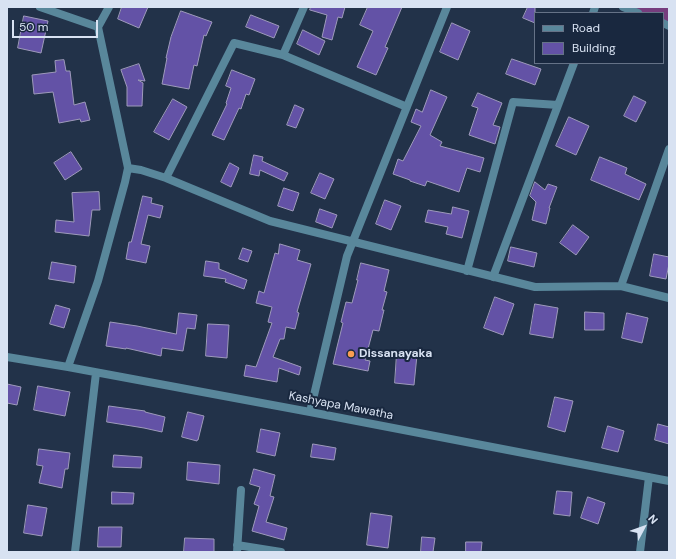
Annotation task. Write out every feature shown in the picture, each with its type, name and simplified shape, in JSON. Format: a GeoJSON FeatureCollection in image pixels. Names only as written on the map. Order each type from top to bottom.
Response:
{"type":"FeatureCollection","features":[{"type":"Feature","properties":{"kind":"street"},"geometry":{"type":"LineString","coordinates":[[40,7],[98,27]]}},
{"type":"Feature","properties":{"kind":"street"},"geometry":{"type":"LineString","coordinates":[[68,367],[98,281],[128,168],[98,27],[109,7]]}},
{"type":"Feature","properties":{"kind":"street"},"geometry":{"type":"LineString","coordinates":[[283,55],[304,7]]}},
{"type":"Feature","properties":{"kind":"street"},"geometry":{"type":"LineString","coordinates":[[310,412],[347,256],[447,7]]}},
{"type":"Feature","properties":{"kind":"street"},"geometry":{"type":"LineString","coordinates":[[623,7],[636,12]]}},
{"type":"Feature","properties":{"kind":"street"},"geometry":{"type":"LineString","coordinates":[[166,178],[234,43],[283,55],[407,107]]}},
{"type":"Feature","properties":{"kind":"street"},"geometry":{"type":"LineString","coordinates":[[493,277],[574,64]]}},
{"type":"Feature","properties":{"kind":"street"},"geometry":{"type":"LineString","coordinates":[[467,270],[513,102],[558,105]]}},
{"type":"Feature","properties":{"kind":"street"},"geometry":{"type":"LineString","coordinates":[[621,286],[669,149]]}},
{"type":"Feature","properties":{"kind":"street"},"geometry":{"type":"LineString","coordinates":[[128,168],[141,170],[166,178],[270,221],[493,277],[535,287],[621,286],[669,298]]}},
{"type":"Feature","properties":{"kind":"street","name":"Kashyapa Mawatha"},"geometry":{"type":"LineString","coordinates":[[7,357],[310,412],[669,481]]}},
{"type":"Feature","properties":{"kind":"street"},"geometry":{"type":"LineString","coordinates":[[75,552],[96,373]]}},
{"type":"Feature","properties":{"kind":"street"},"geometry":{"type":"LineString","coordinates":[[640,552],[649,477]]}},
{"type":"Feature","properties":{"kind":"street"},"geometry":{"type":"LineString","coordinates":[[242,490],[237,548],[281,552]]}},
{"type":"Feature","properties":{"kind":"shaded area"},"geometry":{"type":"Polygon","coordinates":[[[623,7],[669,7],[669,26],[664,24],[664,12],[636,12],[623,7]]]}},
{"type":"Feature","properties":{"kind":"building"},"geometry":{"type":"Polygon","coordinates":[[[122,7],[148,7],[139,28],[118,19],[122,7]]]}},
{"type":"Feature","properties":{"kind":"building"},"geometry":{"type":"Polygon","coordinates":[[[311,7],[345,7],[342,18],[338,17],[332,40],[322,37],[327,15],[310,10],[311,7]]]}},
{"type":"Feature","properties":{"kind":"building"},"geometry":{"type":"Polygon","coordinates":[[[368,7],[402,7],[385,47],[388,48],[376,75],[357,67],[373,31],[360,25],[368,7]]]}},
{"type":"Feature","properties":{"kind":"building"},"geometry":{"type":"Polygon","coordinates":[[[528,7],[535,7],[534,23],[523,18],[528,7]]]}},
{"type":"Feature","properties":{"kind":"building"},"geometry":{"type":"Polygon","coordinates":[[[181,11],[212,22],[206,36],[204,35],[197,66],[194,65],[189,89],[162,84],[171,37],[181,11]]]}},
{"type":"Feature","properties":{"kind":"building"},"geometry":{"type":"Polygon","coordinates":[[[251,15],[279,26],[274,38],[246,27],[251,15]]]}},
{"type":"Feature","properties":{"kind":"building"},"geometry":{"type":"Polygon","coordinates":[[[24,16],[48,21],[41,53],[18,48],[24,16]]]}},
{"type":"Feature","properties":{"kind":"building"},"geometry":{"type":"Polygon","coordinates":[[[452,23],[470,31],[458,60],[440,52],[452,23]]]}},
{"type":"Feature","properties":{"kind":"building"},"geometry":{"type":"Polygon","coordinates":[[[303,30],[325,41],[319,55],[297,44],[303,30]]]}},
{"type":"Feature","properties":{"kind":"building"},"geometry":{"type":"Polygon","coordinates":[[[512,59],[541,69],[535,85],[506,74],[512,59]]]}},
{"type":"Feature","properties":{"kind":"building"},"geometry":{"type":"Polygon","coordinates":[[[64,60],[66,71],[70,71],[74,105],[85,102],[90,120],[81,122],[80,119],[59,123],[53,92],[34,94],[32,75],[56,72],[55,61],[64,60]]]}},
{"type":"Feature","properties":{"kind":"building"},"geometry":{"type":"Polygon","coordinates":[[[139,64],[145,81],[138,80],[143,83],[142,106],[127,106],[127,87],[121,70],[139,64]]]}},
{"type":"Feature","properties":{"kind":"building"},"geometry":{"type":"Polygon","coordinates":[[[232,70],[255,79],[249,95],[246,94],[241,109],[239,108],[224,140],[212,135],[227,104],[226,103],[231,88],[226,86],[232,70]]]}},
{"type":"Feature","properties":{"kind":"building"},"geometry":{"type":"Polygon","coordinates":[[[431,90],[447,97],[430,135],[442,142],[440,146],[484,158],[480,172],[467,168],[459,192],[427,181],[425,186],[393,174],[398,159],[403,161],[421,126],[411,122],[416,109],[422,112],[431,90]]]}},
{"type":"Feature","properties":{"kind":"building"},"geometry":{"type":"Polygon","coordinates":[[[478,93],[502,103],[493,125],[500,127],[495,144],[469,135],[478,108],[472,106],[478,93]]]}},
{"type":"Feature","properties":{"kind":"building"},"geometry":{"type":"Polygon","coordinates":[[[634,96],[646,102],[636,122],[624,116],[634,96]]]}},
{"type":"Feature","properties":{"kind":"building"},"geometry":{"type":"Polygon","coordinates":[[[173,99],[187,107],[169,140],[154,132],[173,99]]]}},
{"type":"Feature","properties":{"kind":"building"},"geometry":{"type":"Polygon","coordinates":[[[295,105],[304,109],[296,128],[287,125],[295,105]]]}},
{"type":"Feature","properties":{"kind":"building"},"geometry":{"type":"Polygon","coordinates":[[[569,117],[589,126],[576,155],[556,146],[569,117]]]}},
{"type":"Feature","properties":{"kind":"building"},"geometry":{"type":"Polygon","coordinates":[[[71,152],[82,169],[65,180],[54,163],[71,152]]]}},
{"type":"Feature","properties":{"kind":"building"},"geometry":{"type":"Polygon","coordinates":[[[254,155],[263,157],[262,161],[288,173],[284,181],[260,170],[259,176],[250,174],[254,155]]]}},
{"type":"Feature","properties":{"kind":"building"},"geometry":{"type":"Polygon","coordinates":[[[600,157],[627,168],[625,174],[646,184],[639,200],[591,180],[600,157]]]}},
{"type":"Feature","properties":{"kind":"building"},"geometry":{"type":"Polygon","coordinates":[[[230,163],[239,168],[231,187],[221,182],[230,163]]]}},
{"type":"Feature","properties":{"kind":"building"},"geometry":{"type":"Polygon","coordinates":[[[320,173],[334,179],[325,199],[311,193],[320,173]]]}},
{"type":"Feature","properties":{"kind":"building"},"geometry":{"type":"Polygon","coordinates":[[[535,182],[545,190],[548,184],[557,187],[549,208],[546,224],[532,220],[536,202],[530,196],[535,182]]]}},
{"type":"Feature","properties":{"kind":"building"},"geometry":{"type":"Polygon","coordinates":[[[284,188],[299,193],[293,211],[278,206],[284,188]]]}},
{"type":"Feature","properties":{"kind":"building"},"geometry":{"type":"Polygon","coordinates":[[[99,192],[100,210],[92,210],[89,236],[55,232],[56,220],[74,222],[72,193],[99,192]]]}},
{"type":"Feature","properties":{"kind":"building"},"geometry":{"type":"Polygon","coordinates":[[[143,196],[152,198],[151,203],[163,206],[160,218],[148,215],[141,244],[150,246],[146,263],[126,259],[129,242],[131,242],[143,196]]]}},
{"type":"Feature","properties":{"kind":"building"},"geometry":{"type":"Polygon","coordinates":[[[385,200],[401,206],[391,230],[376,224],[385,200]]]}},
{"type":"Feature","properties":{"kind":"building"},"geometry":{"type":"Polygon","coordinates":[[[453,207],[469,211],[462,238],[446,234],[448,227],[425,222],[428,210],[451,214],[453,207]]]}},
{"type":"Feature","properties":{"kind":"building"},"geometry":{"type":"Polygon","coordinates":[[[320,209],[337,215],[332,228],[316,222],[320,209]]]}},
{"type":"Feature","properties":{"kind":"building"},"geometry":{"type":"Polygon","coordinates":[[[573,225],[589,237],[576,255],[560,243],[573,225]]]}},
{"type":"Feature","properties":{"kind":"building"},"geometry":{"type":"Polygon","coordinates":[[[280,244],[300,250],[297,260],[311,264],[297,312],[299,313],[295,329],[286,327],[284,339],[280,339],[273,357],[301,367],[299,375],[279,368],[277,382],[244,376],[246,365],[256,367],[272,323],[268,322],[272,307],[256,303],[259,291],[264,293],[275,253],[278,254],[280,244]]]}},
{"type":"Feature","properties":{"kind":"building"},"geometry":{"type":"Polygon","coordinates":[[[511,247],[537,253],[534,267],[508,261],[511,247]]]}},
{"type":"Feature","properties":{"kind":"building"},"geometry":{"type":"Polygon","coordinates":[[[243,248],[252,251],[248,262],[239,259],[243,248]]]}},
{"type":"Feature","properties":{"kind":"building"},"geometry":{"type":"Polygon","coordinates":[[[654,254],[669,257],[666,279],[650,276],[654,254]]]}},
{"type":"Feature","properties":{"kind":"building"},"geometry":{"type":"Polygon","coordinates":[[[206,261],[219,263],[219,269],[247,280],[244,289],[225,282],[226,279],[204,276],[206,261]]]}},
{"type":"Feature","properties":{"kind":"building"},"geometry":{"type":"Polygon","coordinates":[[[52,262],[76,266],[74,283],[49,279],[52,262]]]}},
{"type":"Feature","properties":{"kind":"building"},"geometry":{"type":"Polygon","coordinates":[[[361,263],[389,270],[384,291],[387,292],[382,310],[384,310],[379,331],[373,330],[365,360],[370,361],[368,371],[333,364],[343,323],[341,322],[346,302],[352,303],[361,263]]]}},
{"type":"Feature","properties":{"kind":"building"},"geometry":{"type":"Polygon","coordinates":[[[495,297],[514,304],[503,335],[484,328],[495,297]]]}},
{"type":"Feature","properties":{"kind":"building"},"geometry":{"type":"Polygon","coordinates":[[[535,304],[558,308],[553,338],[530,334],[535,304]]]}},
{"type":"Feature","properties":{"kind":"building"},"geometry":{"type":"Polygon","coordinates":[[[56,305],[70,309],[64,328],[50,324],[56,305]]]}},
{"type":"Feature","properties":{"kind":"building"},"geometry":{"type":"Polygon","coordinates":[[[585,312],[604,313],[604,330],[585,330],[585,312]]]}},
{"type":"Feature","properties":{"kind":"building"},"geometry":{"type":"Polygon","coordinates":[[[179,313],[197,315],[195,329],[187,328],[183,351],[162,348],[161,356],[126,348],[106,346],[110,322],[176,334],[179,313]]]}},
{"type":"Feature","properties":{"kind":"building"},"geometry":{"type":"Polygon","coordinates":[[[627,313],[648,318],[642,343],[622,338],[627,313]]]}},
{"type":"Feature","properties":{"kind":"building"},"geometry":{"type":"Polygon","coordinates":[[[208,324],[229,325],[227,358],[206,356],[208,324]]]}},
{"type":"Feature","properties":{"kind":"building"},"geometry":{"type":"Polygon","coordinates":[[[397,353],[417,355],[414,385],[395,383],[397,353]]]}},
{"type":"Feature","properties":{"kind":"building"},"geometry":{"type":"Polygon","coordinates":[[[7,384],[21,387],[17,405],[7,403],[7,384]]]}},
{"type":"Feature","properties":{"kind":"building"},"geometry":{"type":"Polygon","coordinates":[[[38,386],[70,392],[65,416],[34,410],[38,386]]]}},
{"type":"Feature","properties":{"kind":"building"},"geometry":{"type":"Polygon","coordinates":[[[555,397],[573,401],[565,432],[548,427],[555,397]]]}},
{"type":"Feature","properties":{"kind":"building"},"geometry":{"type":"Polygon","coordinates":[[[109,406],[145,411],[165,417],[162,432],[107,422],[109,406]]]}},
{"type":"Feature","properties":{"kind":"building"},"geometry":{"type":"Polygon","coordinates":[[[188,412],[204,416],[197,441],[182,437],[188,412]]]}},
{"type":"Feature","properties":{"kind":"building"},"geometry":{"type":"Polygon","coordinates":[[[658,424],[669,427],[669,444],[655,440],[658,424]]]}},
{"type":"Feature","properties":{"kind":"building"},"geometry":{"type":"Polygon","coordinates":[[[608,426],[624,431],[618,452],[602,448],[608,426]]]}},
{"type":"Feature","properties":{"kind":"building"},"geometry":{"type":"Polygon","coordinates":[[[261,429],[280,433],[275,456],[257,452],[261,429]]]}},
{"type":"Feature","properties":{"kind":"building"},"geometry":{"type":"Polygon","coordinates":[[[313,444],[336,448],[334,460],[311,457],[313,444]]]}},
{"type":"Feature","properties":{"kind":"building"},"geometry":{"type":"Polygon","coordinates":[[[39,449],[70,453],[68,469],[65,469],[62,488],[39,483],[43,466],[37,465],[39,449]]]}},
{"type":"Feature","properties":{"kind":"building"},"geometry":{"type":"Polygon","coordinates":[[[114,455],[142,457],[141,468],[113,467],[114,455]]]}},
{"type":"Feature","properties":{"kind":"building"},"geometry":{"type":"Polygon","coordinates":[[[188,462],[220,465],[219,484],[187,480],[188,462]]]}},
{"type":"Feature","properties":{"kind":"building"},"geometry":{"type":"Polygon","coordinates":[[[254,469],[275,475],[270,496],[274,497],[266,522],[287,528],[284,540],[252,531],[259,506],[254,504],[260,487],[250,484],[254,469]]]}},
{"type":"Feature","properties":{"kind":"building"},"geometry":{"type":"Polygon","coordinates":[[[557,491],[572,492],[570,516],[554,514],[557,491]]]}},
{"type":"Feature","properties":{"kind":"building"},"geometry":{"type":"Polygon","coordinates":[[[112,492],[134,493],[133,504],[112,504],[112,492]]]}},
{"type":"Feature","properties":{"kind":"building"},"geometry":{"type":"Polygon","coordinates":[[[588,497],[605,503],[598,524],[581,518],[588,497]]]}},
{"type":"Feature","properties":{"kind":"building"},"geometry":{"type":"Polygon","coordinates":[[[28,505],[47,508],[42,536],[24,533],[28,505]]]}},
{"type":"Feature","properties":{"kind":"building"},"geometry":{"type":"Polygon","coordinates":[[[371,513],[392,516],[388,548],[367,545],[371,513]]]}},
{"type":"Feature","properties":{"kind":"building"},"geometry":{"type":"Polygon","coordinates":[[[99,527],[122,527],[121,547],[98,547],[99,527]]]}},
{"type":"Feature","properties":{"kind":"building"},"geometry":{"type":"Polygon","coordinates":[[[422,537],[435,538],[433,552],[421,552],[422,537]]]}},
{"type":"Feature","properties":{"kind":"building"},"geometry":{"type":"Polygon","coordinates":[[[185,538],[214,539],[214,552],[184,552],[185,538]]]}},
{"type":"Feature","properties":{"kind":"building"},"geometry":{"type":"Polygon","coordinates":[[[466,542],[482,542],[481,552],[466,552],[466,542]]]}},
{"type":"Feature","properties":{"kind":"place","name":"Dissanayaka"},"geometry":{"type":"Point","coordinates":[351,354]}}]}
